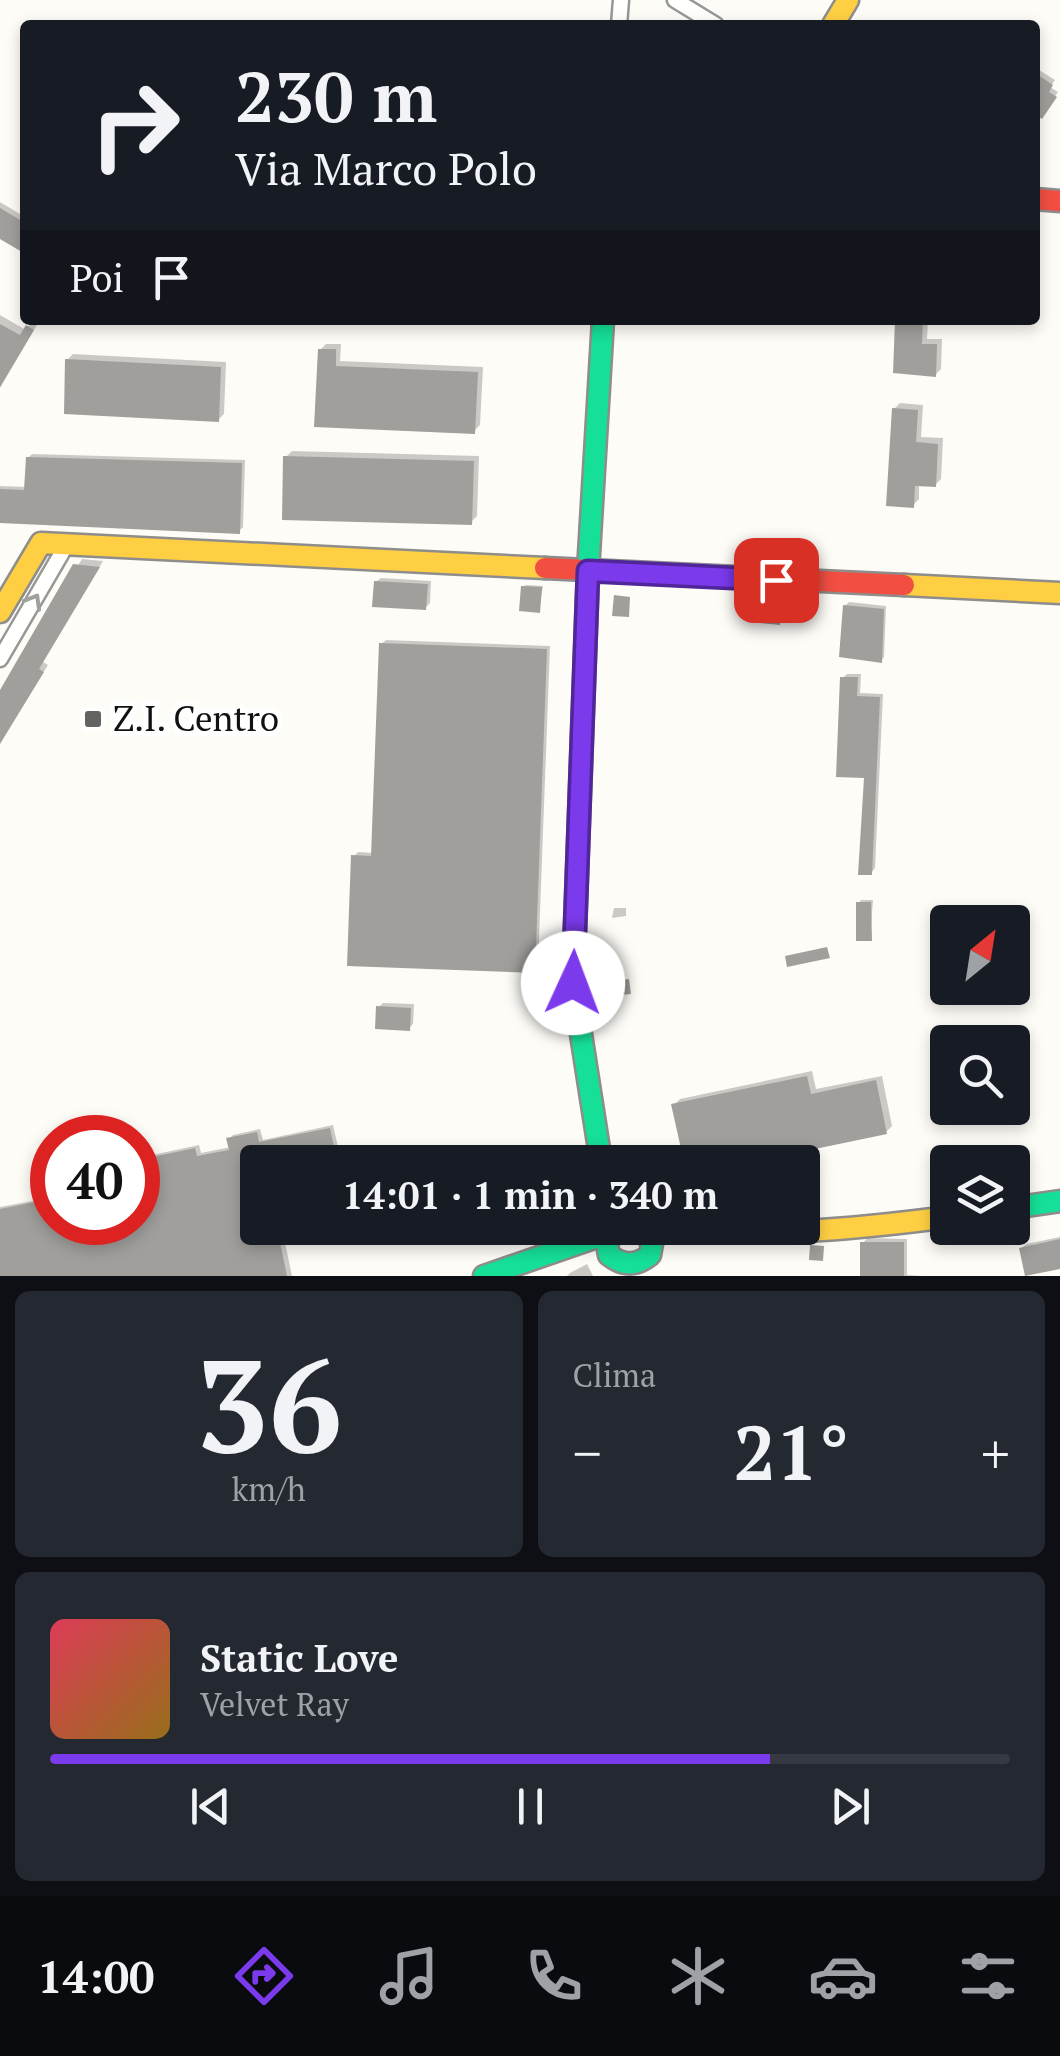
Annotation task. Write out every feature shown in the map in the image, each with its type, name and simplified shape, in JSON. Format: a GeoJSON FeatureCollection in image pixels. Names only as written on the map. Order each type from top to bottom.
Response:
{"type":"FeatureCollection","features":[{"type":"Feature","properties":{"kind":"street"},"geometry":{"type":"LineString","coordinates":[[675,0],[708,20]]}},
{"type":"Feature","properties":{"kind":"street"},"geometry":{"type":"LineString","coordinates":[[598,1145],[573,983],[602,325]]}},
{"type":"Feature","properties":{"kind":"street"},"geometry":{"type":"LineString","coordinates":[[0,612],[41,544],[1060,592]]}},
{"type":"Feature","properties":{"kind":"street"},"geometry":{"type":"LineString","coordinates":[[0,659],[68,544]]}},
{"type":"Feature","properties":{"kind":"street"},"geometry":{"type":"LineString","coordinates":[[1030,1206],[1059,1202]]}},
{"type":"Feature","properties":{"kind":"street"},"geometry":{"type":"LineString","coordinates":[[820,1231],[855,1231],[930,1220]]}},
{"type":"Feature","properties":{"kind":"street"},"geometry":{"type":"LineString","coordinates":[[484,1276],[597,1237],[625,1251],[650,1245]]}},
{"type":"Feature","properties":{"kind":"building"},"geometry":{"type":"Polygon","coordinates":[[[1040,76],[1053,85],[1049,92],[1057,97],[1042,119],[1040,76]]]}},
{"type":"Feature","properties":{"kind":"building"},"geometry":{"type":"Polygon","coordinates":[[[0,208],[20,220],[20,251],[0,239],[0,208]]]}},
{"type":"Feature","properties":{"kind":"building"},"geometry":{"type":"Polygon","coordinates":[[[0,324],[20,335],[26,325],[34,330],[0,387],[0,324]]]}},
{"type":"Feature","properties":{"kind":"building"},"geometry":{"type":"Polygon","coordinates":[[[895,325],[923,325],[922,344],[937,344],[936,377],[893,373],[895,325]]]}},
{"type":"Feature","properties":{"kind":"building"},"geometry":{"type":"Polygon","coordinates":[[[318,349],[336,349],[336,366],[478,372],[475,434],[314,427],[318,349]]]}},
{"type":"Feature","properties":{"kind":"building"},"geometry":{"type":"Polygon","coordinates":[[[65,359],[221,367],[219,422],[64,414],[65,359]]]}},
{"type":"Feature","properties":{"kind":"building"},"geometry":{"type":"Polygon","coordinates":[[[892,408],[918,410],[916,442],[938,444],[936,487],[915,486],[914,508],[886,506],[892,408]]]}},
{"type":"Feature","properties":{"kind":"building"},"geometry":{"type":"Polygon","coordinates":[[[283,456],[474,461],[472,525],[282,520],[283,456]]]}},
{"type":"Feature","properties":{"kind":"building"},"geometry":{"type":"Polygon","coordinates":[[[26,457],[242,463],[240,534],[0,523],[0,489],[24,490],[26,457]]]}},
{"type":"Feature","properties":{"kind":"building"},"geometry":{"type":"Polygon","coordinates":[[[73,564],[100,567],[0,744],[0,690],[73,564]]]}},
{"type":"Feature","properties":{"kind":"building"},"geometry":{"type":"Polygon","coordinates":[[[374,581],[428,584],[426,610],[372,607],[374,581]]]}},
{"type":"Feature","properties":{"kind":"building"},"geometry":{"type":"Polygon","coordinates":[[[521,586],[542,587],[540,613],[519,611],[521,586]]]}},
{"type":"Feature","properties":{"kind":"building"},"geometry":{"type":"Polygon","coordinates":[[[614,595],[630,597],[629,617],[612,616],[614,595]]]}},
{"type":"Feature","properties":{"kind":"building"},"geometry":{"type":"Polygon","coordinates":[[[843,605],[884,609],[882,663],[839,657],[843,605]]]}},
{"type":"Feature","properties":{"kind":"building"},"geometry":{"type":"Polygon","coordinates":[[[761,611],[781,612],[780,625],[760,623],[761,611]]]}},
{"type":"Feature","properties":{"kind":"building"},"geometry":{"type":"Polygon","coordinates":[[[379,643],[547,649],[535,973],[347,966],[351,855],[371,856],[379,643]]]}},
{"type":"Feature","properties":{"kind":"building"},"geometry":{"type":"Polygon","coordinates":[[[840,677],[858,677],[857,696],[880,697],[872,875],[858,875],[864,778],[836,777],[840,677]]]}},
{"type":"Feature","properties":{"kind":"building"},"geometry":{"type":"Polygon","coordinates":[[[856,902],[871,902],[872,941],[856,941],[856,902]]]}},
{"type":"Feature","properties":{"kind":"building"},"geometry":{"type":"Polygon","coordinates":[[[827,947],[830,958],[787,967],[785,956],[827,947]]]}},
{"type":"Feature","properties":{"kind":"building"},"geometry":{"type":"Polygon","coordinates":[[[629,979],[631,994],[613,996],[612,981],[629,979]]]}},
{"type":"Feature","properties":{"kind":"building"},"geometry":{"type":"Polygon","coordinates":[[[376,1006],[411,1008],[410,1031],[375,1029],[376,1006]]]}},
{"type":"Feature","properties":{"kind":"building"},"geometry":{"type":"Polygon","coordinates":[[[807,1076],[811,1094],[876,1080],[887,1134],[820,1148],[680,1145],[671,1104],[807,1076]]]}},
{"type":"Feature","properties":{"kind":"building"},"geometry":{"type":"Polygon","coordinates":[[[330,1128],[334,1145],[240,1145],[240,1245],[281,1245],[287,1276],[0,1276],[0,1209],[30,1203],[30,1245],[160,1245],[160,1155],[195,1148],[197,1156],[229,1150],[226,1138],[257,1132],[259,1142],[330,1128]]]}},
{"type":"Feature","properties":{"kind":"building"},"geometry":{"type":"Polygon","coordinates":[[[1060,1239],[1060,1269],[1025,1276],[1019,1248],[1060,1239]]]}},
{"type":"Feature","properties":{"kind":"building"},"geometry":{"type":"Polygon","coordinates":[[[860,1242],[904,1242],[904,1276],[860,1276],[860,1242]]]}},
{"type":"Feature","properties":{"kind":"building"},"geometry":{"type":"Polygon","coordinates":[[[810,1245],[824,1246],[823,1261],[809,1260],[810,1245]]]}},
{"type":"Feature","properties":{"kind":"traffic: fast"},"geometry":{"type":"LineString","coordinates":[[598,1145],[573,983],[588,571],[603,325]]}},
{"type":"Feature","properties":{"kind":"traffic: fast"},"geometry":{"type":"LineString","coordinates":[[1030,1205],[1060,1201]]}},
{"type":"Feature","properties":{"kind":"traffic: fast"},"geometry":{"type":"LineString","coordinates":[[484,1276],[574,1245]]}},
{"type":"Feature","properties":{"kind":"traffic: fast"},"geometry":{"type":"LineString","coordinates":[[607,1245],[609,1255],[630,1263],[650,1255],[652,1245]]}},
{"type":"Feature","properties":{"kind":"traffic: slow"},"geometry":{"type":"LineString","coordinates":[[836,20],[848,0]]}},
{"type":"Feature","properties":{"kind":"traffic: slow"},"geometry":{"type":"LineString","coordinates":[[0,612],[41,543],[545,568]]}},
{"type":"Feature","properties":{"kind":"traffic: slow"},"geometry":{"type":"LineString","coordinates":[[904,585],[1060,593]]}},
{"type":"Feature","properties":{"kind":"traffic: slow"},"geometry":{"type":"LineString","coordinates":[[820,1230],[930,1219]]}},
{"type":"Feature","properties":{"kind":"traffic: jam"},"geometry":{"type":"LineString","coordinates":[[1040,199],[1060,201]]}},
{"type":"Feature","properties":{"kind":"traffic: jam"},"geometry":{"type":"LineString","coordinates":[[545,568],[904,585]]}},
{"type":"Feature","properties":{"kind":"place","name":"Z.I. Centro"},"geometry":{"type":"Point","coordinates":[93,719]}},
{"type":"Feature","properties":{"kind":"route"},"geometry":{"type":"LineString","coordinates":[[573,983],[588,571],[776,580]]}}]}
